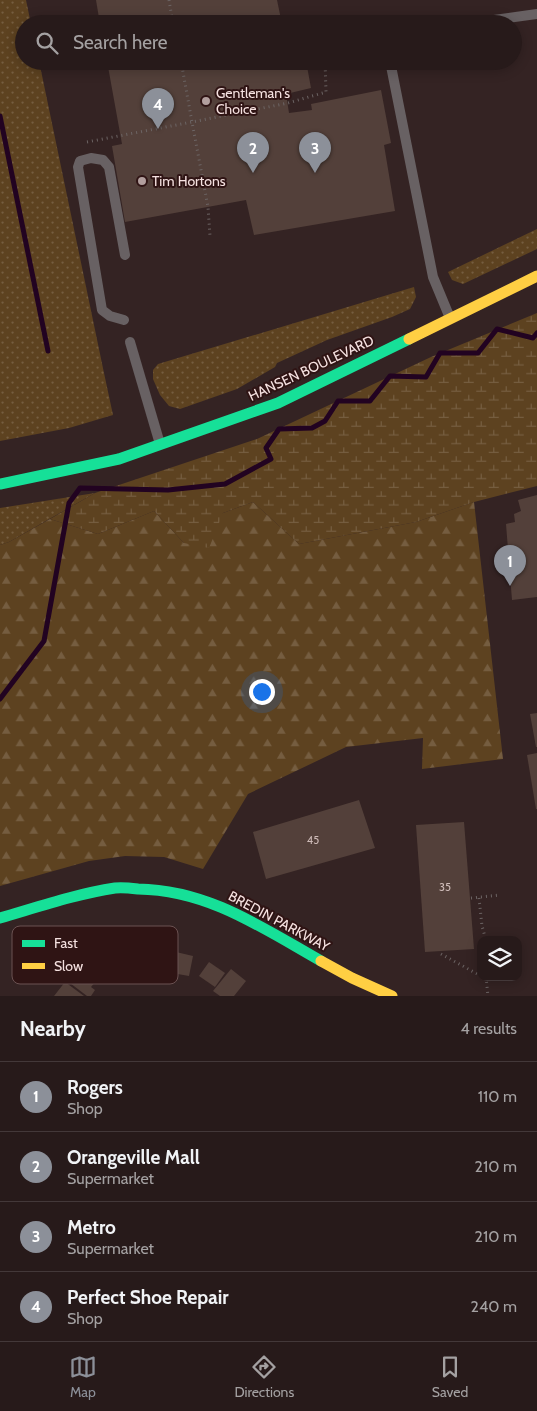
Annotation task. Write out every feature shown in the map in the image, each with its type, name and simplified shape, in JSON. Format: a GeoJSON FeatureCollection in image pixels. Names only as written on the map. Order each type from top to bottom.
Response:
{"type":"FeatureCollection","features":[{"type":"Feature","properties":{"kind":"street","name":"HANSEN BOULEVARD"},"geometry":{"type":"LineString","coordinates":[[0,484],[119,460],[278,403],[537,276]]}},
{"type":"Feature","properties":{"kind":"street","name":"BREDIN PARKWAY"},"geometry":{"type":"LineString","coordinates":[[0,918],[76,896],[117,888],[157,889],[184,894],[242,916],[352,978],[392,996]]}},
{"type":"Feature","properties":{"kind":"lane"},"geometry":{"type":"LineString","coordinates":[[522,16],[537,14]]}},
{"type":"Feature","properties":{"kind":"lane"},"geometry":{"type":"LineString","coordinates":[[392,70],[433,277],[450,318]]}},
{"type":"Feature","properties":{"kind":"lane"},"geometry":{"type":"LineString","coordinates":[[124,320],[110,316],[102,310],[78,167],[80,162],[91,158],[103,160],[109,167],[125,255]]}},
{"type":"Feature","properties":{"kind":"lane"},"geometry":{"type":"LineString","coordinates":[[130,342],[160,445]]}},
{"type":"Feature","properties":{"kind":"path"},"geometry":{"type":"LineString","coordinates":[[169,0],[172,15]]}},
{"type":"Feature","properties":{"kind":"path"},"geometry":{"type":"LineString","coordinates":[[183,70],[208,207],[210,236]]}},
{"type":"Feature","properties":{"kind":"path"},"geometry":{"type":"LineString","coordinates":[[87,142],[288,103],[326,92],[325,70]]}},
{"type":"Feature","properties":{"kind":"path"},"geometry":{"type":"LineString","coordinates":[[471,898],[500,895]]}},
{"type":"Feature","properties":{"kind":"path"},"geometry":{"type":"LineString","coordinates":[[479,898],[485,936]]}},
{"type":"Feature","properties":{"kind":"path"},"geometry":{"type":"LineString","coordinates":[[441,954],[477,973]]}},
{"type":"Feature","properties":{"kind":"path"},"geometry":{"type":"LineString","coordinates":[[485,981],[488,996]]}},
{"type":"Feature","properties":{"kind":"green space"},"geometry":{"type":"Polygon","coordinates":[[[0,0],[26,0],[29,15],[15,15],[15,70],[41,70],[113,415],[69,428],[0,441],[0,0]]]}},
{"type":"Feature","properties":{"kind":"green space"},"geometry":{"type":"Polygon","coordinates":[[[537,229],[537,249],[463,284],[452,280],[448,272],[537,229]]]}},
{"type":"Feature","properties":{"kind":"green space"},"geometry":{"type":"Polygon","coordinates":[[[414,287],[416,297],[410,309],[327,340],[277,363],[275,367],[237,389],[180,409],[169,406],[160,395],[153,379],[153,370],[158,364],[414,287]]]}},
{"type":"Feature","properties":{"kind":"green space"},"geometry":{"type":"Polygon","coordinates":[[[537,313],[537,486],[474,502],[416,522],[299,544],[253,502],[223,513],[209,548],[184,543],[154,511],[98,534],[50,519],[95,493],[257,439],[431,357],[537,313]]]}},
{"type":"Feature","properties":{"kind":"green space"},"geometry":{"type":"Polygon","coordinates":[[[95,493],[9,542],[0,545],[0,508],[95,493]]]}},
{"type":"Feature","properties":{"kind":"green space"},"geometry":{"type":"Polygon","coordinates":[[[253,502],[299,544],[416,522],[474,502],[503,759],[422,769],[423,738],[346,747],[248,794],[203,869],[164,857],[125,856],[89,861],[0,886],[0,545],[50,519],[98,534],[154,511],[184,543],[223,513],[253,502]]]}},
{"type":"Feature","properties":{"kind":"building"},"geometry":{"type":"Polygon","coordinates":[[[96,0],[277,0],[280,15],[98,15],[96,0]]]}},
{"type":"Feature","properties":{"kind":"building"},"geometry":{"type":"Polygon","coordinates":[[[109,70],[308,70],[311,88],[286,94],[289,113],[312,110],[311,104],[381,90],[391,143],[384,145],[395,211],[254,235],[246,200],[125,222],[112,146],[122,144],[109,70]]]}},
{"type":"Feature","properties":{"kind":"building"},"geometry":{"type":"Polygon","coordinates":[[[537,495],[537,597],[512,600],[506,524],[515,522],[514,514],[521,511],[518,500],[537,495]]]}},
{"type":"Feature","properties":{"kind":"building"},"geometry":{"type":"Polygon","coordinates":[[[537,713],[537,747],[536,747],[530,714],[537,713]]]}},
{"type":"Feature","properties":{"kind":"building"},"geometry":{"type":"Polygon","coordinates":[[[537,753],[537,809],[536,809],[527,755],[537,753]]]}},
{"type":"Feature","properties":{"kind":"building"},"geometry":{"type":"Polygon","coordinates":[[[359,800],[375,848],[266,879],[253,832],[359,800]]]}},
{"type":"Feature","properties":{"kind":"building"},"geometry":{"type":"Polygon","coordinates":[[[464,822],[474,949],[425,952],[416,825],[464,822]]]}},
{"type":"Feature","properties":{"kind":"building"},"geometry":{"type":"Polygon","coordinates":[[[178,952],[193,956],[189,976],[178,974],[178,952]]]}},
{"type":"Feature","properties":{"kind":"building"},"geometry":{"type":"Polygon","coordinates":[[[209,962],[225,973],[215,987],[199,976],[209,962]]]}},
{"type":"Feature","properties":{"kind":"building"},"geometry":{"type":"Polygon","coordinates":[[[231,969],[246,981],[234,996],[220,996],[213,991],[231,969]]]}},
{"type":"Feature","properties":{"kind":"building"},"geometry":{"type":"Polygon","coordinates":[[[63,984],[68,984],[84,996],[54,996],[63,984]]]}},
{"type":"Feature","properties":{"kind":"building"},"geometry":{"type":"Polygon","coordinates":[[[71,984],[94,984],[91,987],[95,990],[91,996],[87,996],[71,984]]]}},
{"type":"Feature","properties":{"kind":"waterway"},"geometry":{"type":"LineString","coordinates":[[0,116],[48,351]]}},
{"type":"Feature","properties":{"kind":"waterway"},"geometry":{"type":"LineString","coordinates":[[0,699],[44,641],[69,503],[80,488],[168,490],[225,484],[271,459],[266,448],[279,429],[312,428],[325,421],[338,401],[370,401],[390,376],[426,377],[440,353],[478,353],[497,329],[533,338],[537,333]]}},
{"type":"Feature","properties":{"kind":"traffic: fast"},"geometry":{"type":"LineString","coordinates":[[0,484],[119,459],[278,403],[409,339]]}},
{"type":"Feature","properties":{"kind":"traffic: fast"},"geometry":{"type":"LineString","coordinates":[[0,918],[71,897],[115,888],[164,891],[211,903],[255,924],[321,961]]}},
{"type":"Feature","properties":{"kind":"traffic: slow"},"geometry":{"type":"LineString","coordinates":[[409,339],[537,276]]}},
{"type":"Feature","properties":{"kind":"traffic: slow"},"geometry":{"type":"LineString","coordinates":[[321,961],[352,978],[392,996]]}},
{"type":"Feature","properties":{"kind":"place","name":"Gentleman's Choice"},"geometry":{"type":"Point","coordinates":[206,101]}},
{"type":"Feature","properties":{"kind":"place","name":"Perfect Shoe Repair"},"geometry":{"type":"Point","coordinates":[158,129]}},
{"type":"Feature","properties":{"kind":"place","name":"Orangeville Mall"},"geometry":{"type":"Point","coordinates":[253,173]}},
{"type":"Feature","properties":{"kind":"place","name":"Metro"},"geometry":{"type":"Point","coordinates":[315,173]}},
{"type":"Feature","properties":{"kind":"place","name":"Tim Hortons"},"geometry":{"type":"Point","coordinates":[142,181]}},
{"type":"Feature","properties":{"kind":"place","name":"Rogers"},"geometry":{"type":"Point","coordinates":[510,586]}}]}
